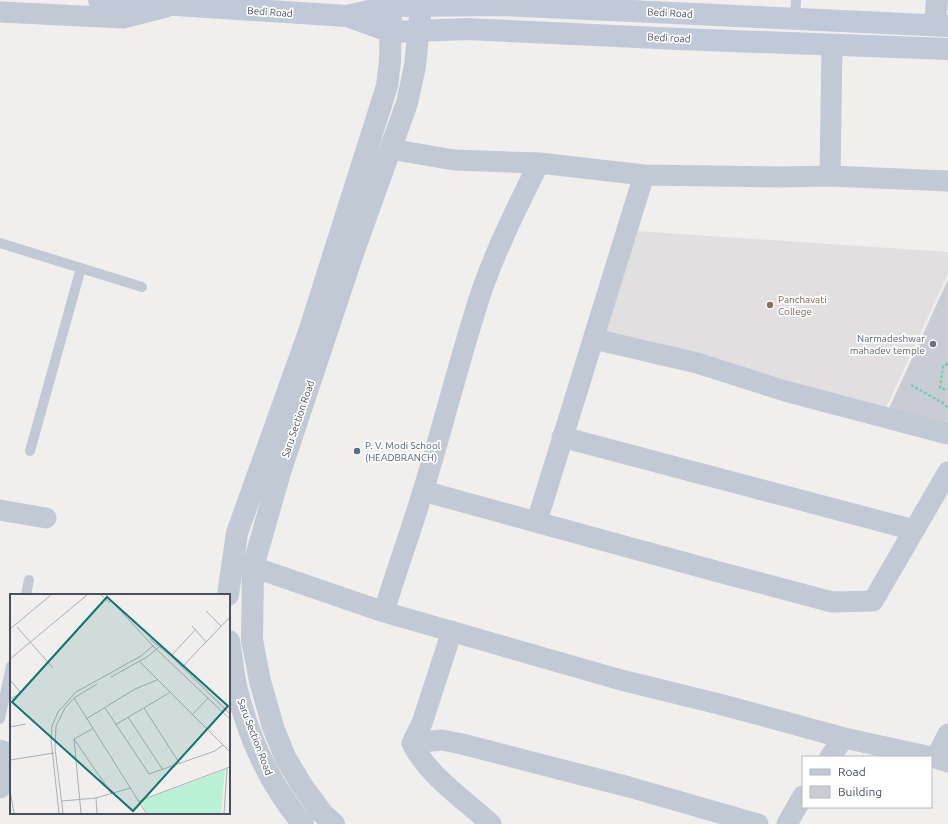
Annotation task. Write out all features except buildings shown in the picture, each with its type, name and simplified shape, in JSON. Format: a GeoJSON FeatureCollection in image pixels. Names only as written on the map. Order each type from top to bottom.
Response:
{"type":"FeatureCollection","features":[{"type":"Feature","properties":{"kind":"main road","name":"Bedi Road"},"geometry":{"type":"LineString","coordinates":[[99,0],[169,3],[347,16],[391,32]]}},
{"type":"Feature","properties":{"kind":"main road","name":"Bedi Road"},"geometry":{"type":"LineString","coordinates":[[347,16],[391,6],[506,3],[795,10],[942,26]]}},
{"type":"Feature","properties":{"kind":"main road","name":"Bedi road"},"geometry":{"type":"LineString","coordinates":[[391,32],[467,29],[832,46],[948,49]]}},
{"type":"Feature","properties":{"kind":"street"},"geometry":{"type":"LineString","coordinates":[[937,0],[942,26]]}},
{"type":"Feature","properties":{"kind":"street"},"geometry":{"type":"LineString","coordinates":[[0,12],[123,18],[169,3]]}},
{"type":"Feature","properties":{"kind":"street","name":"Saru Section Road"},"geometry":{"type":"LineString","coordinates":[[228,594],[237,533],[304,346],[363,160],[378,120],[387,86],[390,61],[391,6]]}},
{"type":"Feature","properties":{"kind":"street","name":"Saru Section Road"},"geometry":{"type":"LineString","coordinates":[[334,824],[322,812],[300,784],[285,757],[273,727],[260,681],[252,640],[253,566],[281,469],[407,103],[415,66],[421,6]]}},
{"type":"Feature","properties":{"kind":"street"},"geometry":{"type":"LineString","coordinates":[[830,176],[832,46]]}},
{"type":"Feature","properties":{"kind":"street"},"geometry":{"type":"LineString","coordinates":[[390,149],[454,160],[539,162],[644,175],[830,176],[948,181]]}},
{"type":"Feature","properties":{"kind":"street"},"geometry":{"type":"LineString","coordinates":[[384,612],[400,557],[423,491],[458,368],[483,288],[519,203],[539,162]]}},
{"type":"Feature","properties":{"kind":"street"},"geometry":{"type":"LineString","coordinates":[[537,521],[644,175]]}},
{"type":"Feature","properties":{"kind":"street"},"geometry":{"type":"LineString","coordinates":[[594,339],[697,363],[785,391],[948,434]]}},
{"type":"Feature","properties":{"kind":"street"},"geometry":{"type":"LineString","coordinates":[[562,437],[914,530]]}},
{"type":"Feature","properties":{"kind":"street"},"geometry":{"type":"LineString","coordinates":[[423,491],[832,602],[873,601],[948,472]]}},
{"type":"Feature","properties":{"kind":"street"},"geometry":{"type":"LineString","coordinates":[[0,510],[46,518]]}},
{"type":"Feature","properties":{"kind":"street"},"geometry":{"type":"LineString","coordinates":[[253,566],[384,612],[621,680],[719,704],[844,738],[924,756]]}},
{"type":"Feature","properties":{"kind":"street"},"geometry":{"type":"LineString","coordinates":[[412,743],[422,723],[452,631]]}},
{"type":"Feature","properties":{"kind":"street","name":"Saru Section Road"},"geometry":{"type":"LineString","coordinates":[[230,647],[237,690],[249,728],[267,772],[287,805],[303,824]]}},
{"type":"Feature","properties":{"kind":"street"},"geometry":{"type":"LineString","coordinates":[[932,758],[942,760],[948,734]]}},
{"type":"Feature","properties":{"kind":"street"},"geometry":{"type":"LineString","coordinates":[[831,756],[844,738]]}},
{"type":"Feature","properties":{"kind":"street"},"geometry":{"type":"LineString","coordinates":[[412,743],[442,740],[462,744],[629,787],[758,824]]}},
{"type":"Feature","properties":{"kind":"street"},"geometry":{"type":"LineString","coordinates":[[412,743],[418,756],[434,773],[491,824]]}},
{"type":"Feature","properties":{"kind":"street"},"geometry":{"type":"LineString","coordinates":[[0,788],[9,768],[10,758],[5,752]]}},
{"type":"Feature","properties":{"kind":"street"},"geometry":{"type":"LineString","coordinates":[[787,824],[802,798]]}},
{"type":"Feature","properties":{"kind":"lane"},"geometry":{"type":"LineString","coordinates":[[0,243],[142,287]]}},
{"type":"Feature","properties":{"kind":"lane"},"geometry":{"type":"LineString","coordinates":[[30,451],[81,268]]}},
{"type":"Feature","properties":{"kind":"lane"},"geometry":{"type":"LineString","coordinates":[[26,594],[29,580]]}},
{"type":"Feature","properties":{"kind":"lane"},"geometry":{"type":"LineString","coordinates":[[0,719],[10,671]]}},
{"type":"Feature","properties":{"kind":"path"},"geometry":{"type":"LineString","coordinates":[[948,364],[943,366],[940,388],[948,390]]}},
{"type":"Feature","properties":{"kind":"path"},"geometry":{"type":"LineString","coordinates":[[911,385],[943,403],[948,408]]}},
{"type":"Feature","properties":{"kind":"shaded area","name":"Panchavati College"},"geometry":{"type":"Polygon","coordinates":[[[635,231],[948,252],[948,274],[886,408],[595,336],[635,231]]]}},
{"type":"Feature","properties":{"kind":"place","name":"Panchavati College"},"geometry":{"type":"Point","coordinates":[770,305]}},
{"type":"Feature","properties":{"kind":"place","name":"Narmadeshwar mahadev temple"},"geometry":{"type":"Point","coordinates":[933,344]}},
{"type":"Feature","properties":{"kind":"place","name":"P. V. Modi School (HEADBRANCH)"},"geometry":{"type":"Point","coordinates":[357,451]}}]}
